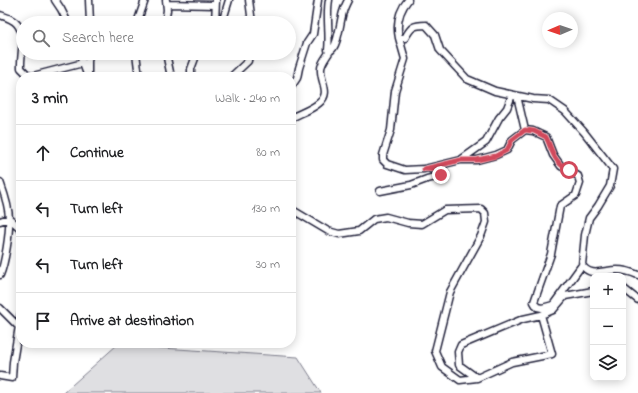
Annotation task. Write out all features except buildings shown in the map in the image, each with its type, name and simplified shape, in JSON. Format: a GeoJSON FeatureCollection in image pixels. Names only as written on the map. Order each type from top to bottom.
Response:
{"type":"FeatureCollection","features":[{"type":"Feature","properties":{"kind":"street"},"geometry":{"type":"LineString","coordinates":[[55,0],[64,16]]}},
{"type":"Feature","properties":{"kind":"street"},"geometry":{"type":"LineString","coordinates":[[90,0],[90,16]]}},
{"type":"Feature","properties":{"kind":"street"},"geometry":{"type":"LineString","coordinates":[[139,16],[145,0]]}},
{"type":"Feature","properties":{"kind":"street"},"geometry":{"type":"LineString","coordinates":[[224,16],[229,0]]}},
{"type":"Feature","properties":{"kind":"street"},"geometry":{"type":"LineString","coordinates":[[249,0],[251,16]]}},
{"type":"Feature","properties":{"kind":"street"},"geometry":{"type":"LineString","coordinates":[[296,80],[308,43],[313,34],[318,0]]}},
{"type":"Feature","properties":{"kind":"street"},"geometry":{"type":"LineString","coordinates":[[329,0],[327,8],[329,31],[328,50],[330,52]]}},
{"type":"Feature","properties":{"kind":"street"},"geometry":{"type":"LineString","coordinates":[[296,115],[314,106],[324,98],[326,89],[321,71],[322,63],[336,44],[343,10],[348,0]]}},
{"type":"Feature","properties":{"kind":"street"},"geometry":{"type":"LineString","coordinates":[[380,191],[411,185],[444,175],[445,173],[443,170],[406,170],[387,164],[383,160],[383,155],[391,130],[395,92],[405,59],[397,28],[402,7],[408,0]]}},
{"type":"Feature","properties":{"kind":"street"},"geometry":{"type":"LineString","coordinates":[[166,16],[167,2],[216,3],[215,16]]}},
{"type":"Feature","properties":{"kind":"street"},"geometry":{"type":"LineString","coordinates":[[0,15],[11,19],[16,23]]}},
{"type":"Feature","properties":{"kind":"street"},"geometry":{"type":"LineString","coordinates":[[399,38],[405,38],[409,29],[416,25],[426,25],[435,35],[440,50],[467,79],[495,92],[533,99],[548,100],[565,111],[613,168],[610,186],[589,218],[585,234],[582,265],[553,310],[541,315],[523,318],[461,345],[458,352],[459,365],[477,378]]}},
{"type":"Feature","properties":{"kind":"street"},"geometry":{"type":"LineString","coordinates":[[21,60],[21,68],[25,72]]}},
{"type":"Feature","properties":{"kind":"street"},"geometry":{"type":"LineString","coordinates":[[81,60],[86,72]]}},
{"type":"Feature","properties":{"kind":"street"},"geometry":{"type":"LineString","coordinates":[[88,60],[88,72]]}},
{"type":"Feature","properties":{"kind":"street"},"geometry":{"type":"LineString","coordinates":[[137,60],[138,72]]}},
{"type":"Feature","properties":{"kind":"street"},"geometry":{"type":"LineString","coordinates":[[167,60],[170,72]]}},
{"type":"Feature","properties":{"kind":"street"},"geometry":{"type":"LineString","coordinates":[[191,72],[194,60]]}},
{"type":"Feature","properties":{"kind":"street"},"geometry":{"type":"LineString","coordinates":[[236,72],[248,60]]}},
{"type":"Feature","properties":{"kind":"street"},"geometry":{"type":"LineString","coordinates":[[48,72],[82,63]]}},
{"type":"Feature","properties":{"kind":"street"},"geometry":{"type":"LineString","coordinates":[[515,96],[525,130]]}},
{"type":"Feature","properties":{"kind":"street"},"geometry":{"type":"LineString","coordinates":[[461,160],[486,142],[499,118],[515,96]]}},
{"type":"Feature","properties":{"kind":"street"},"geometry":{"type":"LineString","coordinates":[[424,169],[461,160],[477,160],[496,156],[507,150],[512,140],[525,130],[534,131],[546,137],[553,156],[561,166],[578,176],[580,183],[576,195],[560,206],[551,254],[534,302],[537,307],[542,308],[553,304],[564,294],[590,291]]}},
{"type":"Feature","properties":{"kind":"street"},"geometry":{"type":"LineString","coordinates":[[0,182],[6,199],[9,218],[4,261],[0,275]]}},
{"type":"Feature","properties":{"kind":"street"},"geometry":{"type":"LineString","coordinates":[[296,212],[328,231],[339,234],[359,231],[374,220],[386,217],[408,224],[422,224],[445,210],[481,209],[485,213],[486,222],[481,236],[450,292],[435,351],[442,368],[460,380],[477,378],[512,362],[552,354],[541,315]]}},
{"type":"Feature","properties":{"kind":"street"},"geometry":{"type":"LineString","coordinates":[[0,221],[9,218]]}},
{"type":"Feature","properties":{"kind":"street"},"geometry":{"type":"LineString","coordinates":[[9,218],[16,224]]}},
{"type":"Feature","properties":{"kind":"street"},"geometry":{"type":"LineString","coordinates":[[582,265],[585,270],[597,273],[615,270],[628,271],[638,275]]}},
{"type":"Feature","properties":{"kind":"street"},"geometry":{"type":"LineString","coordinates":[[626,290],[638,300]]}},
{"type":"Feature","properties":{"kind":"street"},"geometry":{"type":"LineString","coordinates":[[0,308],[16,324]]}},
{"type":"Feature","properties":{"kind":"street"},"geometry":{"type":"LineString","coordinates":[[0,376],[12,378],[17,348]]}},
{"type":"Feature","properties":{"kind":"shaded area"},"geometry":{"type":"Polygon","coordinates":[[[114,348],[162,348],[298,357],[321,393],[63,393],[114,348]]]}},
{"type":"Feature","properties":{"kind":"route"},"geometry":{"type":"LineString","coordinates":[[441,175],[444,175],[445,173],[443,170],[424,169],[461,160],[477,160],[496,156],[507,150],[512,140],[525,130],[534,131],[546,137],[553,156],[561,166],[569,170]]}}]}
